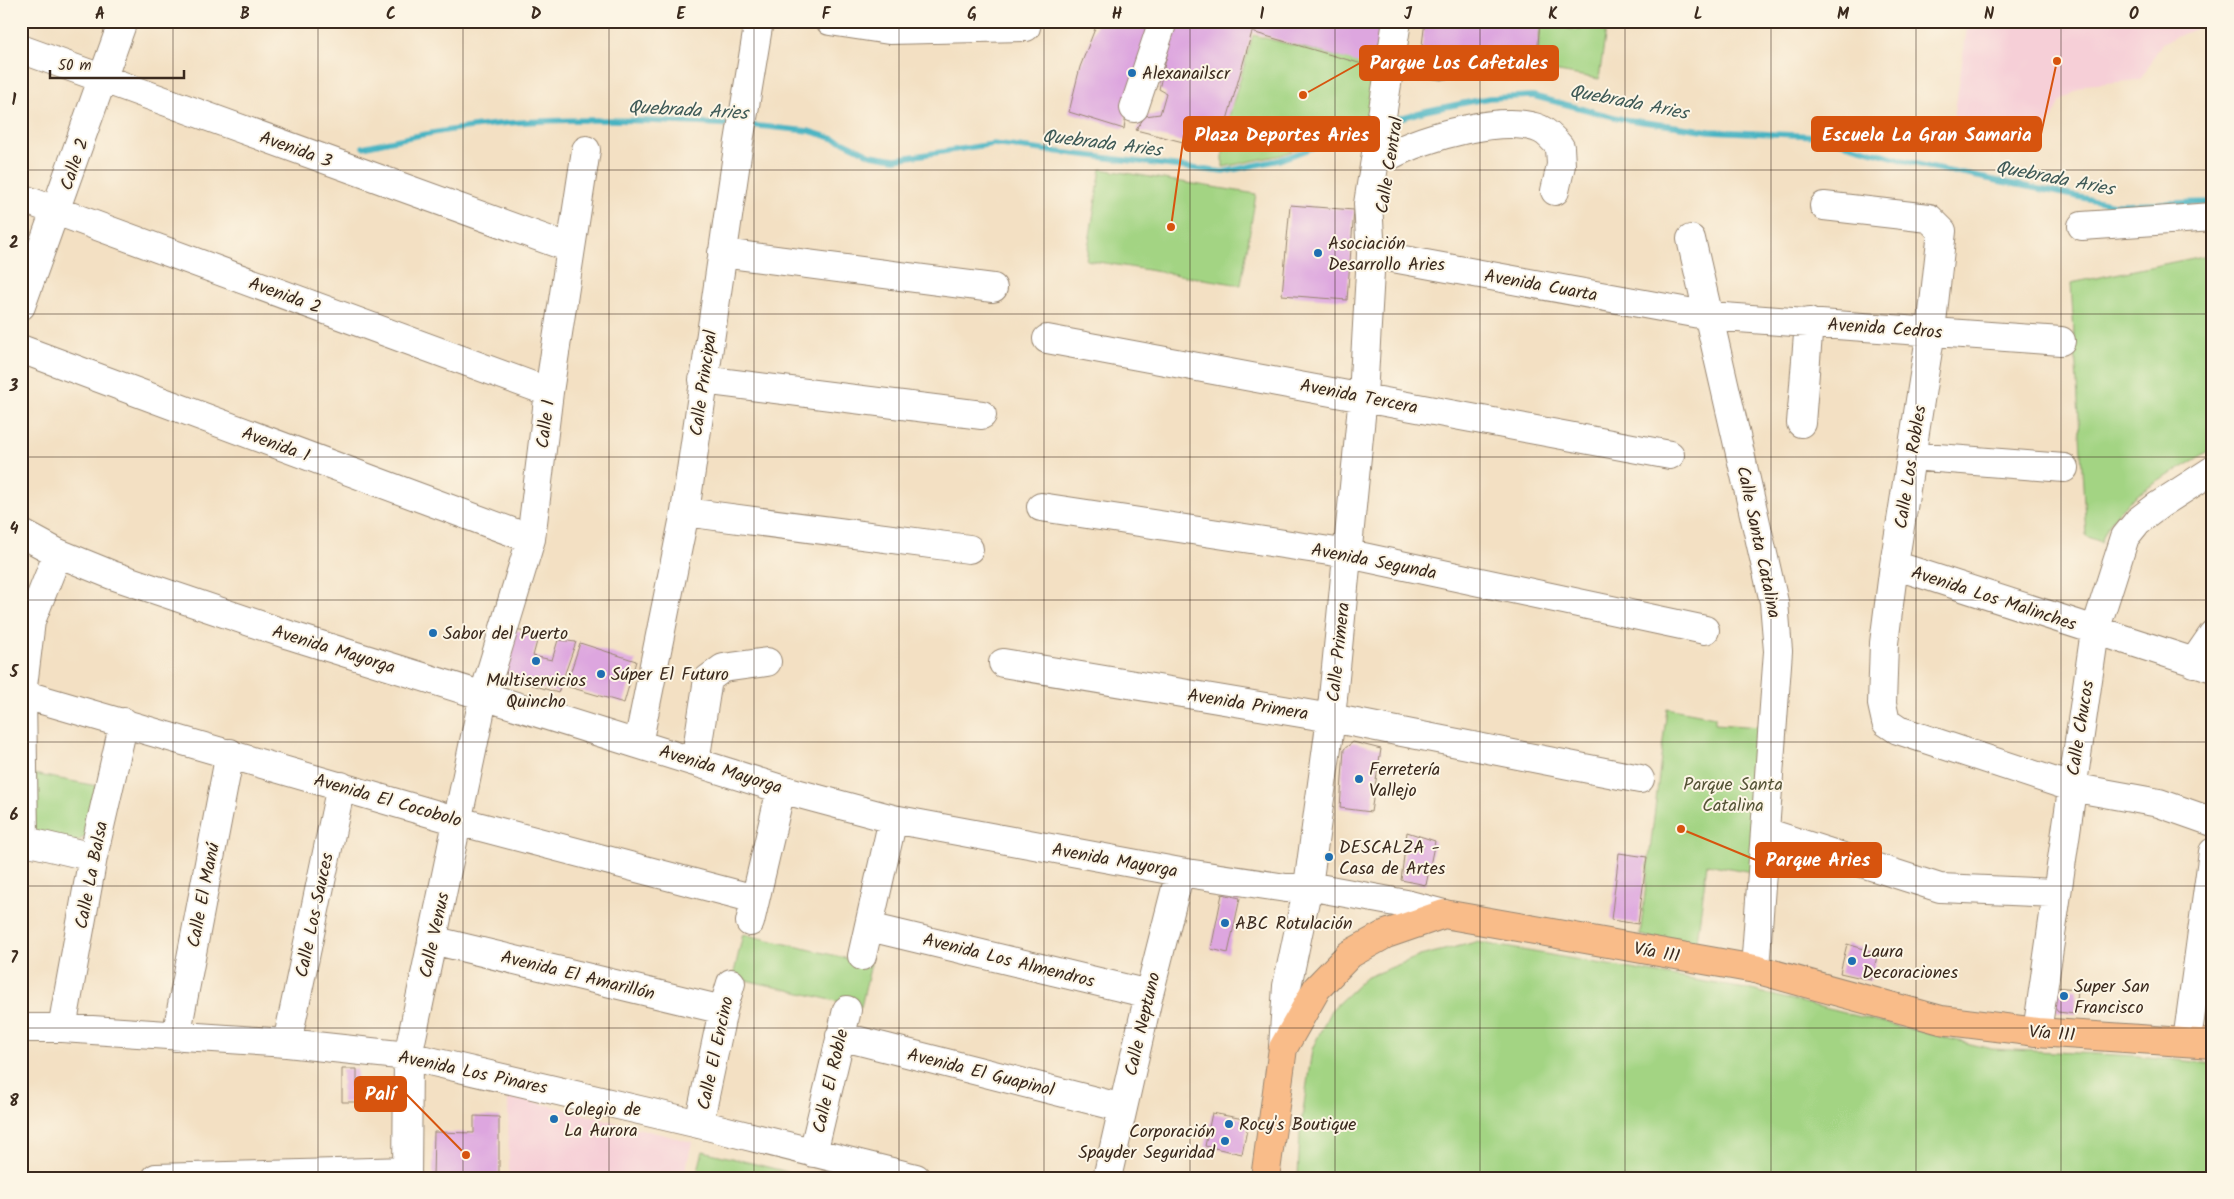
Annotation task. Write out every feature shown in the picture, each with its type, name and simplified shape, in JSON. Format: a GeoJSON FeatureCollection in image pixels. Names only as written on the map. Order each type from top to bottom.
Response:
{"type":"FeatureCollection","features":[{"type":"Feature","properties":{"kind":"main road","name":"Vía 111"},"geometry":{"type":"LineString","coordinates":[[1265,1178],[1283,1048],[1317,988],[1350,954],[1386,934],[1444,914],[1755,969],[1941,1020],[2037,1032],[2200,1042]]}},
{"type":"Feature","properties":{"kind":"street","name":"Calle 2"},"geometry":{"type":"LineString","coordinates":[[21,306],[57,211],[124,21]]}},
{"type":"Feature","properties":{"kind":"street","name":"Calle Principal"},"geometry":{"type":"LineString","coordinates":[[638,744],[685,512],[722,253],[759,21]]}},
{"type":"Feature","properties":{"kind":"street"},"geometry":{"type":"LineString","coordinates":[[830,21],[890,26],[1026,27],[1027,21]]}},
{"type":"Feature","properties":{"kind":"street"},"geometry":{"type":"LineString","coordinates":[[1134,108],[1163,21]]}},
{"type":"Feature","properties":{"kind":"street","name":"Calle Central"},"geometry":{"type":"LineString","coordinates":[[1371,254],[1383,210],[1397,21]]}},
{"type":"Feature","properties":{"kind":"street","name":"Calle Central"},"geometry":{"type":"LineString","coordinates":[[1391,104],[1412,21]]}},
{"type":"Feature","properties":{"kind":"street","name":"Avenida 3"},"geometry":{"type":"LineString","coordinates":[[21,49],[570,248]]}},
{"type":"Feature","properties":{"kind":"street"},"geometry":{"type":"LineString","coordinates":[[1388,141],[1437,136],[1479,127],[1521,124],[1542,129],[1560,147],[1561,165],[1555,190]]}},
{"type":"Feature","properties":{"kind":"street","name":"Calle 1"},"geometry":{"type":"LineString","coordinates":[[484,694],[531,539],[549,392],[586,150]]}},
{"type":"Feature","properties":{"kind":"street","name":"Avenida 2"},"geometry":{"type":"LineString","coordinates":[[21,198],[549,392]]}},
{"type":"Feature","properties":{"kind":"street","name":"Calle Los Robles"},"geometry":{"type":"LineString","coordinates":[[1824,206],[1929,218],[1942,232],[1931,331],[1894,565],[1884,643],[1882,704],[1886,722],[1898,730],[2071,787]]}},
{"type":"Feature","properties":{"kind":"street"},"geometry":{"type":"LineString","coordinates":[[2082,226],[2213,217]]}},
{"type":"Feature","properties":{"kind":"street","name":"Calle Santa Catalina"},"geometry":{"type":"LineString","coordinates":[[1692,239],[1774,602],[1778,651],[1755,969]]}},
{"type":"Feature","properties":{"kind":"street"},"geometry":{"type":"LineString","coordinates":[[722,253],[993,288]]}},
{"type":"Feature","properties":{"kind":"street","name":"Avenida Cuarta"},"geometry":{"type":"LineString","coordinates":[[1371,254],[1710,316]]}},
{"type":"Feature","properties":{"kind":"street","name":"Calle Primera"},"geometry":{"type":"LineString","coordinates":[[1283,1048],[1287,986],[1308,886],[1331,718],[1362,396],[1371,254]]}},
{"type":"Feature","properties":{"kind":"street","name":"Avenida Cedros"},"geometry":{"type":"LineString","coordinates":[[1710,316],[2061,340]]}},
{"type":"Feature","properties":{"kind":"street"},"geometry":{"type":"LineString","coordinates":[[1801,423],[1809,322]]}},
{"type":"Feature","properties":{"kind":"street","name":"Avenida Tercera"},"geometry":{"type":"LineString","coordinates":[[1047,339],[1362,396],[1670,455]]}},
{"type":"Feature","properties":{"kind":"street","name":"Avenida 1"},"geometry":{"type":"LineString","coordinates":[[21,349],[531,539]]}},
{"type":"Feature","properties":{"kind":"street"},"geometry":{"type":"LineString","coordinates":[[703,380],[982,415]]}},
{"type":"Feature","properties":{"kind":"street"},"geometry":{"type":"LineString","coordinates":[[1912,456],[2064,468]]}},
{"type":"Feature","properties":{"kind":"street","name":"Calle Chucos"},"geometry":{"type":"LineString","coordinates":[[2037,1032],[2094,631],[2125,537],[2138,521],[2159,505],[2213,470]]}},
{"type":"Feature","properties":{"kind":"street","name":"Avenida Segunda"},"geometry":{"type":"LineString","coordinates":[[1041,507],[1348,554],[1705,630]]}},
{"type":"Feature","properties":{"kind":"street"},"geometry":{"type":"LineString","coordinates":[[685,512],[968,549]]}},
{"type":"Feature","properties":{"kind":"street","name":"Avenida Mayorga"},"geometry":{"type":"LineString","coordinates":[[21,533],[58,553],[112,575],[289,635],[484,694],[695,762],[893,819],[1180,872],[1286,888],[1308,886],[1406,904],[1444,914]]}},
{"type":"Feature","properties":{"kind":"street"},"geometry":{"type":"LineString","coordinates":[[58,553],[31,621],[22,694],[22,840],[93,857]]}},
{"type":"Feature","properties":{"kind":"street","name":"Avenida Los Malinches"},"geometry":{"type":"LineString","coordinates":[[1894,565],[2203,666]]}},
{"type":"Feature","properties":{"kind":"street"},"geometry":{"type":"LineString","coordinates":[[2203,666],[2213,634]]}},
{"type":"Feature","properties":{"kind":"street"},"geometry":{"type":"LineString","coordinates":[[695,762],[708,679],[723,668],[767,662]]}},
{"type":"Feature","properties":{"kind":"street","name":"Avenida Primera"},"geometry":{"type":"LineString","coordinates":[[1003,663],[1331,718],[1640,778]]}},
{"type":"Feature","properties":{"kind":"street","name":"Avenida El Cocobolo"},"geometry":{"type":"LineString","coordinates":[[22,694],[230,753],[752,910],[781,788]]}},
{"type":"Feature","properties":{"kind":"street","name":"Calle Venus"},"geometry":{"type":"LineString","coordinates":[[407,1174],[408,1056],[484,694]]}},
{"type":"Feature","properties":{"kind":"street","name":"Calle La Balsa"},"geometry":{"type":"LineString","coordinates":[[62,1028],[93,857],[124,722]]}},
{"type":"Feature","properties":{"kind":"street","name":"Calle El Manú"},"geometry":{"type":"LineString","coordinates":[[176,1038],[230,753]]}},
{"type":"Feature","properties":{"kind":"street","name":"Calle Los Sauces"},"geometry":{"type":"LineString","coordinates":[[287,1043],[340,786]]}},
{"type":"Feature","properties":{"kind":"street"},"geometry":{"type":"LineString","coordinates":[[2071,787],[2159,803],[2213,822]]}},
{"type":"Feature","properties":{"kind":"street"},"geometry":{"type":"LineString","coordinates":[[862,956],[893,819]]}},
{"type":"Feature","properties":{"kind":"street"},"geometry":{"type":"LineString","coordinates":[[1764,832],[1940,888],[2057,893]]}},
{"type":"Feature","properties":{"kind":"street"},"geometry":{"type":"LineString","coordinates":[[2200,1042],[2213,852]]}},
{"type":"Feature","properties":{"kind":"street","name":"Calle Neptuno"},"geometry":{"type":"LineString","coordinates":[[1107,1178],[1149,994],[1180,872]]}},
{"type":"Feature","properties":{"kind":"street","name":"Avenida Los Almendros"},"geometry":{"type":"LineString","coordinates":[[869,927],[1149,994]]}},
{"type":"Feature","properties":{"kind":"street","name":"Avenida El Amarillón"},"geometry":{"type":"LineString","coordinates":[[432,940],[723,1010]]}},
{"type":"Feature","properties":{"kind":"street","name":"Calle El Encino"},"geometry":{"type":"LineString","coordinates":[[700,1124],[723,1010],[731,983]]}},
{"type":"Feature","properties":{"kind":"street","name":"Calle El Roble"},"geometry":{"type":"LineString","coordinates":[[813,1153],[847,1010]]}},
{"type":"Feature","properties":{"kind":"street","name":"Avenida Los Pinares"},"geometry":{"type":"LineString","coordinates":[[21,1028],[62,1028],[176,1038],[287,1043],[408,1056],[700,1124],[916,1178]]}},
{"type":"Feature","properties":{"kind":"street","name":"Avenida El Guapinol"},"geometry":{"type":"LineString","coordinates":[[840,1036],[1123,1108]]}},
{"type":"Feature","properties":{"kind":"street"},"geometry":{"type":"LineString","coordinates":[[156,1178],[407,1174]]}},
{"type":"Feature","properties":{"kind":"shaded area"},"geometry":{"type":"Polygon","coordinates":[[[1968,21],[2199,21],[2200,27],[2162,43],[2140,80],[2085,85],[2061,101],[2043,137],[1953,126],[1968,21]]]}},
{"type":"Feature","properties":{"kind":"shaded area","name":"Colegio de La Aurora"},"geometry":{"type":"Polygon","coordinates":[[[508,1095],[692,1142],[684,1178],[509,1178],[508,1095]]]}},
{"type":"Feature","properties":{"kind":"green space"},"geometry":{"type":"Polygon","coordinates":[[[1541,21],[1567,21],[1568,29],[1581,30],[1587,21],[1607,22],[1599,79],[1536,68],[1541,21]]]}},
{"type":"Feature","properties":{"kind":"green space"},"geometry":{"type":"Polygon","coordinates":[[[1253,35],[1375,66],[1367,124],[1281,155],[1223,167],[1223,137],[1253,35]]]}},
{"type":"Feature","properties":{"kind":"green space"},"geometry":{"type":"Polygon","coordinates":[[[1101,169],[1256,194],[1241,285],[1086,260],[1101,169]]]}},
{"type":"Feature","properties":{"kind":"green space"},"geometry":{"type":"Polygon","coordinates":[[[2213,254],[2213,447],[2134,498],[2120,510],[2109,525],[2101,542],[2086,536],[2071,283],[2213,254]]]}},
{"type":"Feature","properties":{"kind":"green space","name":"Parque Santa Catalina"},"geometry":{"type":"Polygon","coordinates":[[[1667,708],[1715,717],[1715,724],[1761,727],[1752,872],[1707,864],[1696,948],[1640,935],[1667,708]]]}},
{"type":"Feature","properties":{"kind":"green space"},"geometry":{"type":"Polygon","coordinates":[[[28,773],[97,786],[88,834],[77,842],[34,836],[28,773]]]}},
{"type":"Feature","properties":{"kind":"green space"},"geometry":{"type":"Polygon","coordinates":[[[743,934],[871,964],[861,1007],[733,977],[743,934]]]}},
{"type":"Feature","properties":{"kind":"green space"},"geometry":{"type":"Polygon","coordinates":[[[1476,942],[1751,990],[1991,1049],[2138,1056],[2213,1064],[2213,1178],[1298,1178],[1300,1132],[1312,1049],[1331,1010],[1365,978],[1420,956],[1476,942]]]}},
{"type":"Feature","properties":{"kind":"green space"},"geometry":{"type":"Polygon","coordinates":[[[703,1151],[812,1178],[696,1178],[703,1151]]]}},
{"type":"Feature","properties":{"kind":"building"},"geometry":{"type":"Polygon","coordinates":[[[1098,21],[1153,21],[1127,107],[1124,129],[1069,112],[1080,67],[1098,21]]]}},
{"type":"Feature","properties":{"kind":"building"},"geometry":{"type":"Polygon","coordinates":[[[1175,21],[1384,21],[1376,68],[1252,32],[1225,127],[1221,149],[1187,143],[1136,130],[1145,116],[1160,114],[1166,93],[1159,89],[1175,21]]]}},
{"type":"Feature","properties":{"kind":"building"},"geometry":{"type":"Polygon","coordinates":[[[1425,21],[1540,21],[1536,68],[1482,72],[1441,80],[1418,77],[1425,21]]]}},
{"type":"Feature","properties":{"kind":"building","name":"Asociación Desarrollo Aries"},"geometry":{"type":"Polygon","coordinates":[[[1290,205],[1354,210],[1347,300],[1282,295],[1290,205]]]}},
{"type":"Feature","properties":{"kind":"building","name":"Multiservicios Quincho"},"geometry":{"type":"Polygon","coordinates":[[[514,630],[539,634],[533,656],[552,660],[558,640],[576,642],[558,693],[508,677],[503,662],[514,630]]]}},
{"type":"Feature","properties":{"kind":"building","name":"Súper El Futuro"},"geometry":{"type":"Polygon","coordinates":[[[580,643],[636,661],[624,703],[566,686],[580,643]]]}},
{"type":"Feature","properties":{"kind":"building","name":"Ferretería Vallejo"},"geometry":{"type":"Polygon","coordinates":[[[1353,742],[1381,749],[1371,812],[1340,808],[1344,749],[1353,742]]]}},
{"type":"Feature","properties":{"kind":"building"},"geometry":{"type":"Polygon","coordinates":[[[1407,832],[1435,841],[1426,885],[1401,880],[1407,832]]]}},
{"type":"Feature","properties":{"kind":"building"},"geometry":{"type":"Polygon","coordinates":[[[1619,853],[1647,857],[1638,924],[1611,920],[1619,853]]]}},
{"type":"Feature","properties":{"kind":"building","name":"ABC Rotulación"},"geometry":{"type":"Polygon","coordinates":[[[1222,894],[1240,898],[1228,953],[1211,949],[1222,894]]]}},
{"type":"Feature","properties":{"kind":"building"},"geometry":{"type":"Polygon","coordinates":[[[1847,944],[1878,953],[1871,980],[1840,973],[1847,944]]]}},
{"type":"Feature","properties":{"kind":"building","name":"Super San Francisco"},"geometry":{"type":"Polygon","coordinates":[[[2053,987],[2077,989],[2075,1014],[2058,1012],[2051,1003],[2053,987]]]}},
{"type":"Feature","properties":{"kind":"building"},"geometry":{"type":"Polygon","coordinates":[[[342,1069],[357,1069],[357,1102],[342,1102],[342,1069]]]}},
{"type":"Feature","properties":{"kind":"building"},"geometry":{"type":"Polygon","coordinates":[[[1212,1113],[1249,1120],[1242,1154],[1205,1146],[1212,1113]]]}},
{"type":"Feature","properties":{"kind":"building"},"geometry":{"type":"Polygon","coordinates":[[[474,1116],[499,1117],[499,1178],[433,1178],[434,1132],[474,1133],[474,1116]]]}},
{"type":"Feature","properties":{"kind":"building"},"geometry":{"type":"Polygon","coordinates":[[[1224,1172],[1243,1176],[1243,1178],[1223,1178],[1224,1172]]]}},
{"type":"Feature","properties":{"kind":"waterway","name":"Quebrada Aries"},"geometry":{"type":"LineString","coordinates":[[1389,121],[1425,111],[1489,98],[1533,96],[1622,119],[1710,131],[1818,136],[1928,167],[2114,204],[2213,202]]}},
{"type":"Feature","properties":{"kind":"waterway","name":"Quebrada Aries"},"geometry":{"type":"LineString","coordinates":[[363,147],[454,129],[537,121],[622,120],[734,125]]}},
{"type":"Feature","properties":{"kind":"waterway","name":"Quebrada Aries"},"geometry":{"type":"LineString","coordinates":[[748,125],[809,131],[844,142],[871,155],[895,159],[993,144],[1223,172],[1279,160],[1373,126]]}},
{"type":"Feature","properties":{"kind":"place","name":"Escuela La Gran Samaria"},"geometry":{"type":"Point","coordinates":[2057,61]}},
{"type":"Feature","properties":{"kind":"place","name":"Alexanailscr"},"geometry":{"type":"Point","coordinates":[1132,73]}},
{"type":"Feature","properties":{"kind":"place","name":"Parque Los Cafetales"},"geometry":{"type":"Point","coordinates":[1303,95]}},
{"type":"Feature","properties":{"kind":"place","name":"Plaza Deportes Aries"},"geometry":{"type":"Point","coordinates":[1171,227]}},
{"type":"Feature","properties":{"kind":"place","name":"Asociación Desarrollo Aries"},"geometry":{"type":"Point","coordinates":[1318,253]}},
{"type":"Feature","properties":{"kind":"place","name":"Sabor del Puerto"},"geometry":{"type":"Point","coordinates":[433,633]}},
{"type":"Feature","properties":{"kind":"place","name":"Multiservicios Quincho"},"geometry":{"type":"Point","coordinates":[536,661]}},
{"type":"Feature","properties":{"kind":"place","name":"Súper El Futuro"},"geometry":{"type":"Point","coordinates":[601,674]}},
{"type":"Feature","properties":{"kind":"place","name":"Ferretería Vallejo"},"geometry":{"type":"Point","coordinates":[1359,779]}},
{"type":"Feature","properties":{"kind":"place","name":"Parque Aries"},"geometry":{"type":"Point","coordinates":[1681,829]}},
{"type":"Feature","properties":{"kind":"place","name":"DESCALZA - Casa de Artes"},"geometry":{"type":"Point","coordinates":[1329,857]}},
{"type":"Feature","properties":{"kind":"place","name":"ABC Rotulación"},"geometry":{"type":"Point","coordinates":[1225,923]}},
{"type":"Feature","properties":{"kind":"place","name":"Laura Decoraciones"},"geometry":{"type":"Point","coordinates":[1852,961]}},
{"type":"Feature","properties":{"kind":"place","name":"Super San Francisco"},"geometry":{"type":"Point","coordinates":[2064,996]}},
{"type":"Feature","properties":{"kind":"place","name":"Colegio de La Aurora"},"geometry":{"type":"Point","coordinates":[554,1119]}},
{"type":"Feature","properties":{"kind":"place","name":"Rocy's Boutique"},"geometry":{"type":"Point","coordinates":[1229,1124]}},
{"type":"Feature","properties":{"kind":"place","name":"Corporación Spayder Seguridad"},"geometry":{"type":"Point","coordinates":[1225,1141]}},
{"type":"Feature","properties":{"kind":"place","name":"Palí"},"geometry":{"type":"Point","coordinates":[466,1155]}}]}
